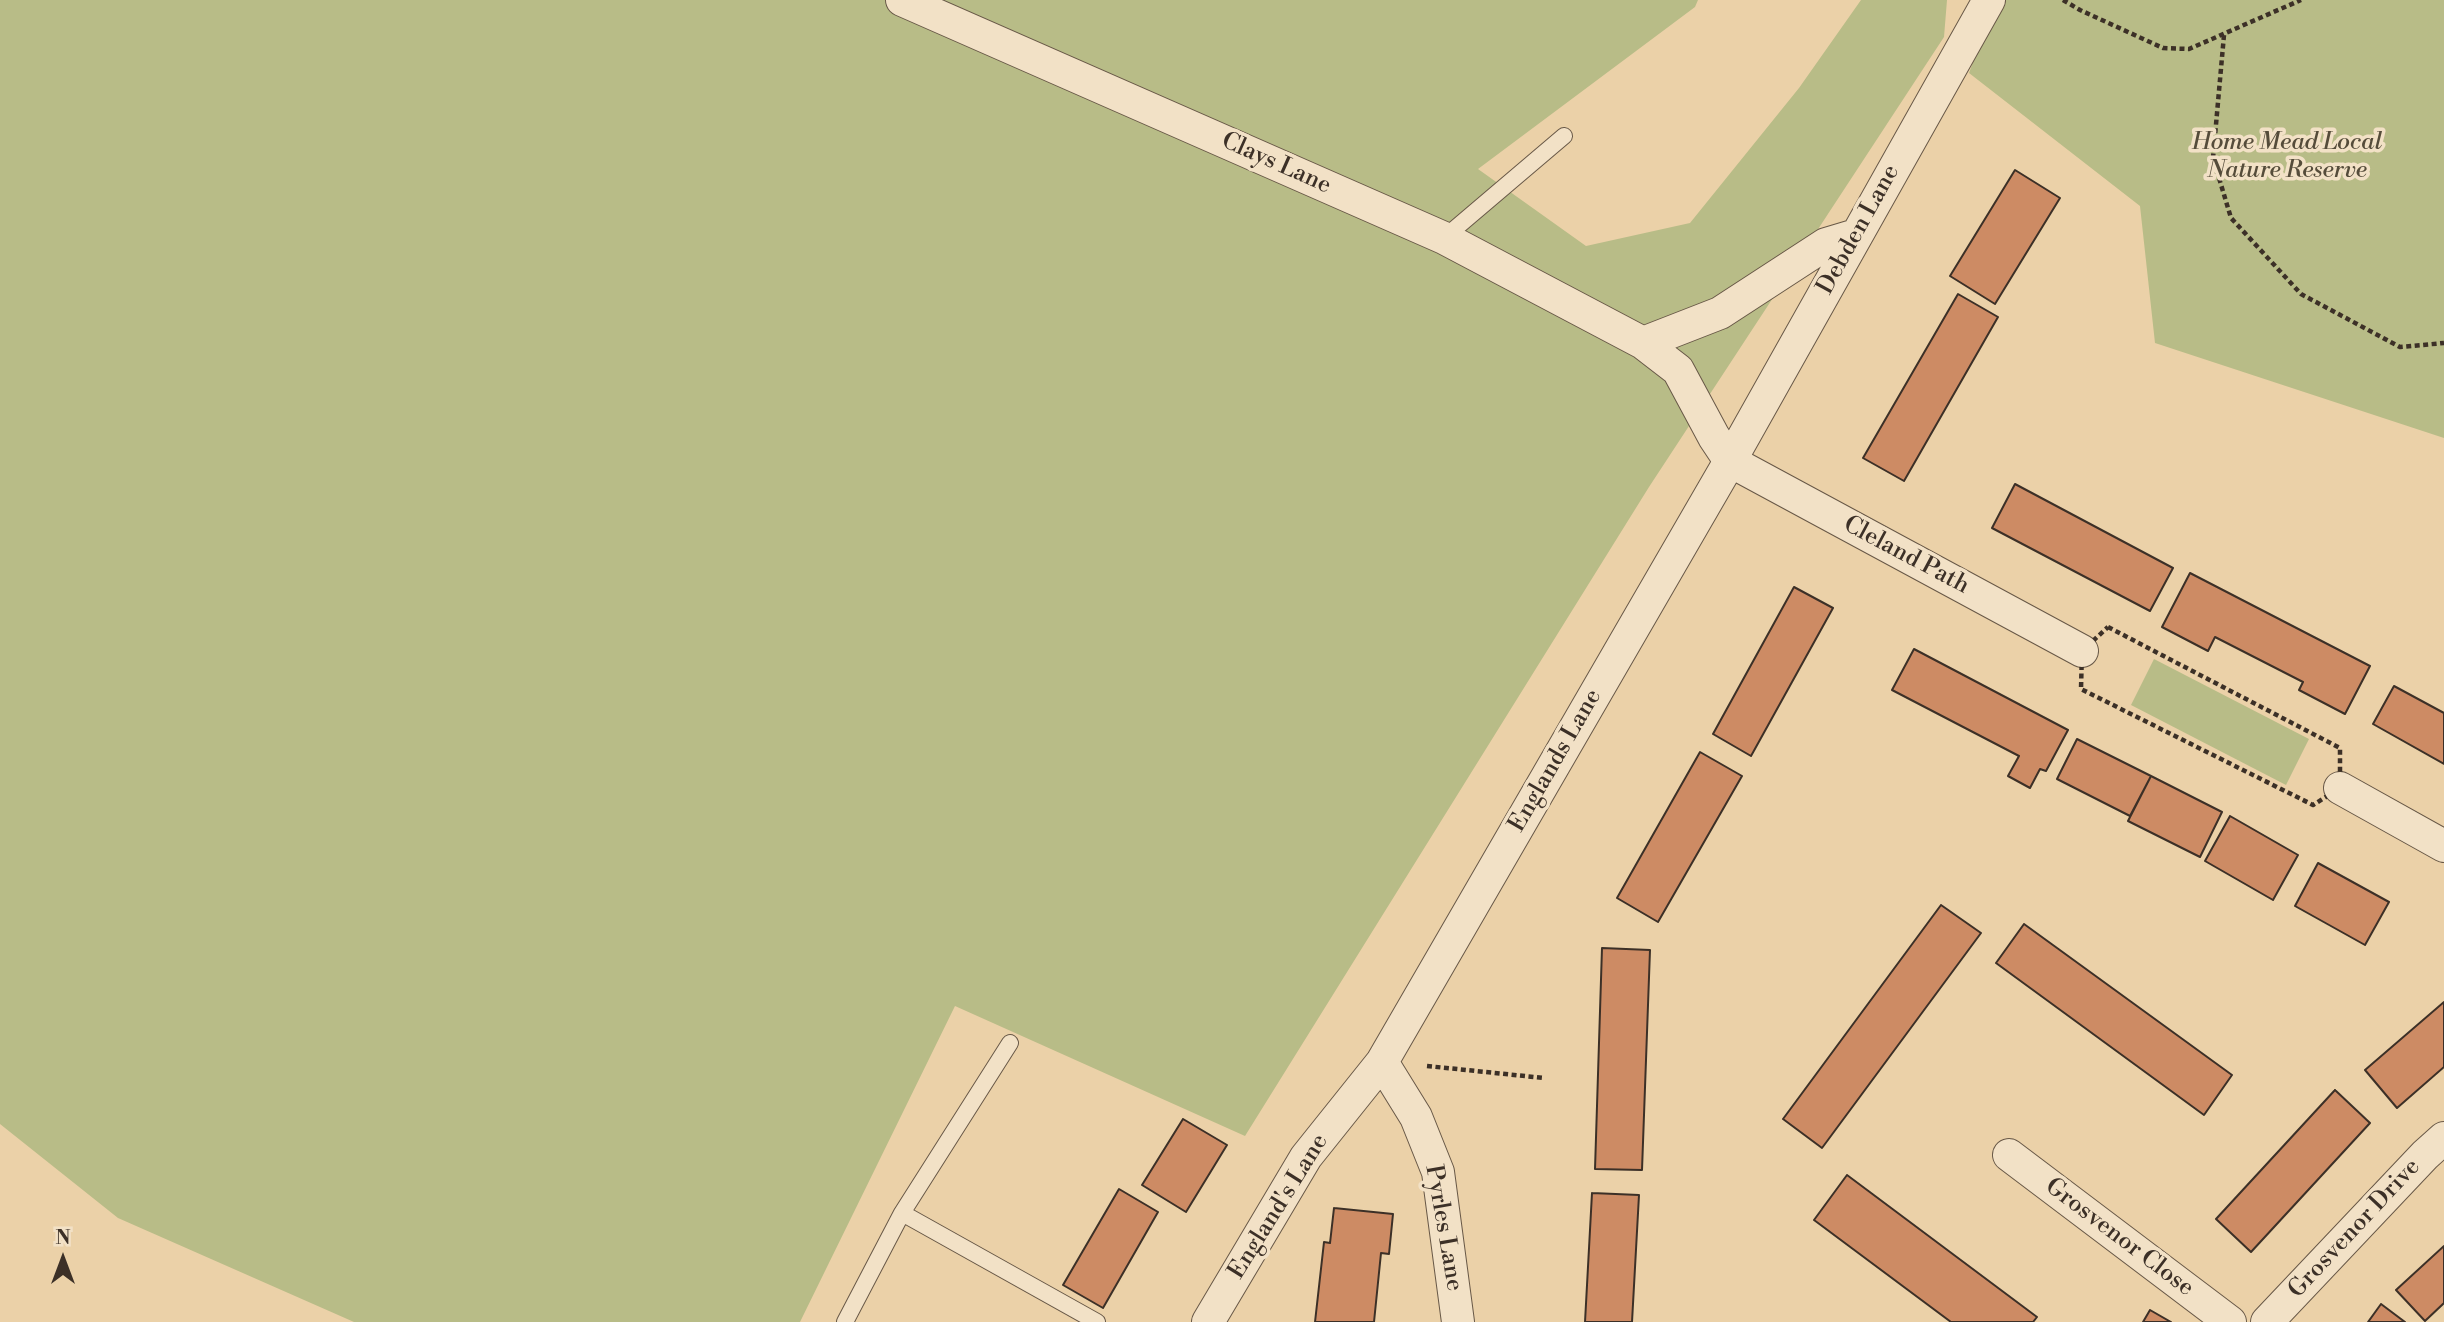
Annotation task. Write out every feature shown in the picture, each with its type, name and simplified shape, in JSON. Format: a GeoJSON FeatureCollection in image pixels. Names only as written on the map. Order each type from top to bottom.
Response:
{"type":"FeatureCollection","features":[{"type":"Feature","properties":{"kind":"street","name":"Clays Lane"},"geometry":{"type":"LineString","coordinates":[[902,0],[1444,238],[1643,343],[1678,370],[1730,461]]}},
{"type":"Feature","properties":{"kind":"street","name":"Debden Lane"},"geometry":{"type":"LineString","coordinates":[[1730,461],[1989,0]]}},
{"type":"Feature","properties":{"kind":"street"},"geometry":{"type":"LineString","coordinates":[[1643,343],[1720,313],[1826,244],[1856,235]]}},
{"type":"Feature","properties":{"kind":"street","name":"Cleland Path"},"geometry":{"type":"LineString","coordinates":[[1730,461],[2082,650]]}},
{"type":"Feature","properties":{"kind":"street","name":"Englands Lane"},"geometry":{"type":"LineString","coordinates":[[1381,1062],[1730,461]]}},
{"type":"Feature","properties":{"kind":"street"},"geometry":{"type":"LineString","coordinates":[[2340,788],[2444,846]]}},
{"type":"Feature","properties":{"kind":"street","name":"England's Lane"},"geometry":{"type":"LineString","coordinates":[[1208,1322],[1306,1157],[1381,1062]]}},
{"type":"Feature","properties":{"kind":"street","name":"Pyrles Lane"},"geometry":{"type":"LineString","coordinates":[[1381,1062],[1416,1117],[1438,1172],[1458,1322]]}},
{"type":"Feature","properties":{"kind":"street","name":"Grosvenor Drive"},"geometry":{"type":"LineString","coordinates":[[2267,1322],[2444,1138]]}},
{"type":"Feature","properties":{"kind":"street","name":"Grosvenor Close"},"geometry":{"type":"LineString","coordinates":[[2009,1155],[2230,1322]]}},
{"type":"Feature","properties":{"kind":"lane"},"geometry":{"type":"LineString","coordinates":[[1444,238],[1564,136]]}},
{"type":"Feature","properties":{"kind":"lane"},"geometry":{"type":"LineString","coordinates":[[845,1322],[902,1213],[1010,1043]]}},
{"type":"Feature","properties":{"kind":"lane"},"geometry":{"type":"LineString","coordinates":[[902,1213],[1097,1322]]}},
{"type":"Feature","properties":{"kind":"path"},"geometry":{"type":"LineString","coordinates":[[2063,0],[2163,47],[2189,49],[2301,0]]}},
{"type":"Feature","properties":{"kind":"path"},"geometry":{"type":"LineString","coordinates":[[2224,35],[2213,158],[2231,218],[2301,294],[2400,347],[2444,343]]}},
{"type":"Feature","properties":{"kind":"path"},"geometry":{"type":"LineString","coordinates":[[2108,627],[2340,748],[2340,788],[2313,805],[2081,689],[2082,650],[2108,627]]}},
{"type":"Feature","properties":{"kind":"path"},"geometry":{"type":"LineString","coordinates":[[1381,1062],[1544,1078]]}},
{"type":"Feature","properties":{"kind":"green space"},"geometry":{"type":"Polygon","coordinates":[[[0,0],[1698,0],[1695,7],[1478,169],[1586,246],[1690,223],[1799,88],[1861,0],[1947,0],[1944,37],[1649,487],[1245,1136],[955,1006],[800,1322],[354,1322],[118,1218],[0,1124],[0,0]]]}},
{"type":"Feature","properties":{"kind":"green space","name":"Home Mead Local Nature Reserve"},"geometry":{"type":"Polygon","coordinates":[[[1996,0],[2444,0],[2444,438],[2155,343],[2140,206],[1969,73],[1996,0]]]}},
{"type":"Feature","properties":{"kind":"green space"},"geometry":{"type":"Polygon","coordinates":[[[2154,659],[2309,739],[2286,785],[2131,705],[2154,659]]]}},
{"type":"Feature","properties":{"kind":"building"},"geometry":{"type":"Polygon","coordinates":[[[2015,170],[2060,198],[1995,304],[1950,276],[2015,170]]]}},
{"type":"Feature","properties":{"kind":"building"},"geometry":{"type":"Polygon","coordinates":[[[1958,294],[1998,317],[1904,481],[1863,458],[1958,294]]]}},
{"type":"Feature","properties":{"kind":"building"},"geometry":{"type":"Polygon","coordinates":[[[2015,484],[2173,568],[2150,611],[1992,528],[2015,484]]]}},
{"type":"Feature","properties":{"kind":"building"},"geometry":{"type":"Polygon","coordinates":[[[2190,573],[2370,666],[2345,714],[2299,690],[2303,682],[2215,637],[2208,651],[2162,627],[2190,573]]]}},
{"type":"Feature","properties":{"kind":"building"},"geometry":{"type":"Polygon","coordinates":[[[1794,587],[1833,608],[1751,756],[1713,734],[1794,587]]]}},
{"type":"Feature","properties":{"kind":"building"},"geometry":{"type":"Polygon","coordinates":[[[1914,649],[2068,730],[2046,771],[2040,769],[2030,788],[2008,776],[2019,756],[1892,690],[1914,649]]]}},
{"type":"Feature","properties":{"kind":"building"},"geometry":{"type":"Polygon","coordinates":[[[2394,686],[2444,713],[2444,764],[2373,724],[2394,686]]]}},
{"type":"Feature","properties":{"kind":"building"},"geometry":{"type":"Polygon","coordinates":[[[2077,739],[2151,776],[2130,816],[2057,779],[2077,739]]]}},
{"type":"Feature","properties":{"kind":"building"},"geometry":{"type":"Polygon","coordinates":[[[1700,752],[1742,776],[1658,922],[1617,898],[1700,752]]]}},
{"type":"Feature","properties":{"kind":"building"},"geometry":{"type":"Polygon","coordinates":[[[2151,776],[2222,812],[2200,857],[2128,821],[2151,776]]]}},
{"type":"Feature","properties":{"kind":"building"},"geometry":{"type":"Polygon","coordinates":[[[2230,816],[2298,855],[2273,900],[2205,861],[2230,816]]]}},
{"type":"Feature","properties":{"kind":"building"},"geometry":{"type":"Polygon","coordinates":[[[2318,863],[2389,902],[2365,945],[2295,906],[2318,863]]]}},
{"type":"Feature","properties":{"kind":"building"},"geometry":{"type":"Polygon","coordinates":[[[1941,905],[1981,933],[1822,1148],[1783,1119],[1941,905]]]}},
{"type":"Feature","properties":{"kind":"building"},"geometry":{"type":"Polygon","coordinates":[[[2024,924],[2232,1075],[2204,1115],[1996,963],[2024,924]]]}},
{"type":"Feature","properties":{"kind":"building"},"geometry":{"type":"Polygon","coordinates":[[[1602,948],[1650,950],[1642,1170],[1595,1169],[1602,948]]]}},
{"type":"Feature","properties":{"kind":"building"},"geometry":{"type":"Polygon","coordinates":[[[2444,1002],[2444,1067],[2397,1108],[2365,1070],[2444,1002]]]}},
{"type":"Feature","properties":{"kind":"building"},"geometry":{"type":"Polygon","coordinates":[[[2335,1090],[2370,1123],[2251,1252],[2216,1219],[2335,1090]]]}},
{"type":"Feature","properties":{"kind":"building"},"geometry":{"type":"Polygon","coordinates":[[[1183,1119],[1227,1145],[1186,1212],[1142,1185],[1183,1119]]]}},
{"type":"Feature","properties":{"kind":"building"},"geometry":{"type":"Polygon","coordinates":[[[1847,1175],[2037,1317],[2033,1322],[1951,1322],[1814,1220],[1847,1175]]]}},
{"type":"Feature","properties":{"kind":"building"},"geometry":{"type":"Polygon","coordinates":[[[1119,1189],[1158,1212],[1103,1308],[1063,1285],[1119,1189]]]}},
{"type":"Feature","properties":{"kind":"building"},"geometry":{"type":"Polygon","coordinates":[[[1592,1193],[1639,1195],[1632,1322],[1585,1322],[1592,1193]]]}},
{"type":"Feature","properties":{"kind":"building"},"geometry":{"type":"Polygon","coordinates":[[[1334,1208],[1393,1214],[1389,1254],[1381,1253],[1374,1322],[1315,1322],[1324,1242],[1330,1243],[1334,1208]]]}},
{"type":"Feature","properties":{"kind":"building"},"geometry":{"type":"Polygon","coordinates":[[[2444,1246],[2444,1303],[2425,1321],[2396,1290],[2444,1246]]]}},
{"type":"Feature","properties":{"kind":"building"},"geometry":{"type":"Polygon","coordinates":[[[2381,1304],[2405,1322],[2368,1322],[2381,1304]]]}},
{"type":"Feature","properties":{"kind":"building"},"geometry":{"type":"Polygon","coordinates":[[[2150,1310],[2171,1322],[2143,1322],[2150,1310]]]}}]}
